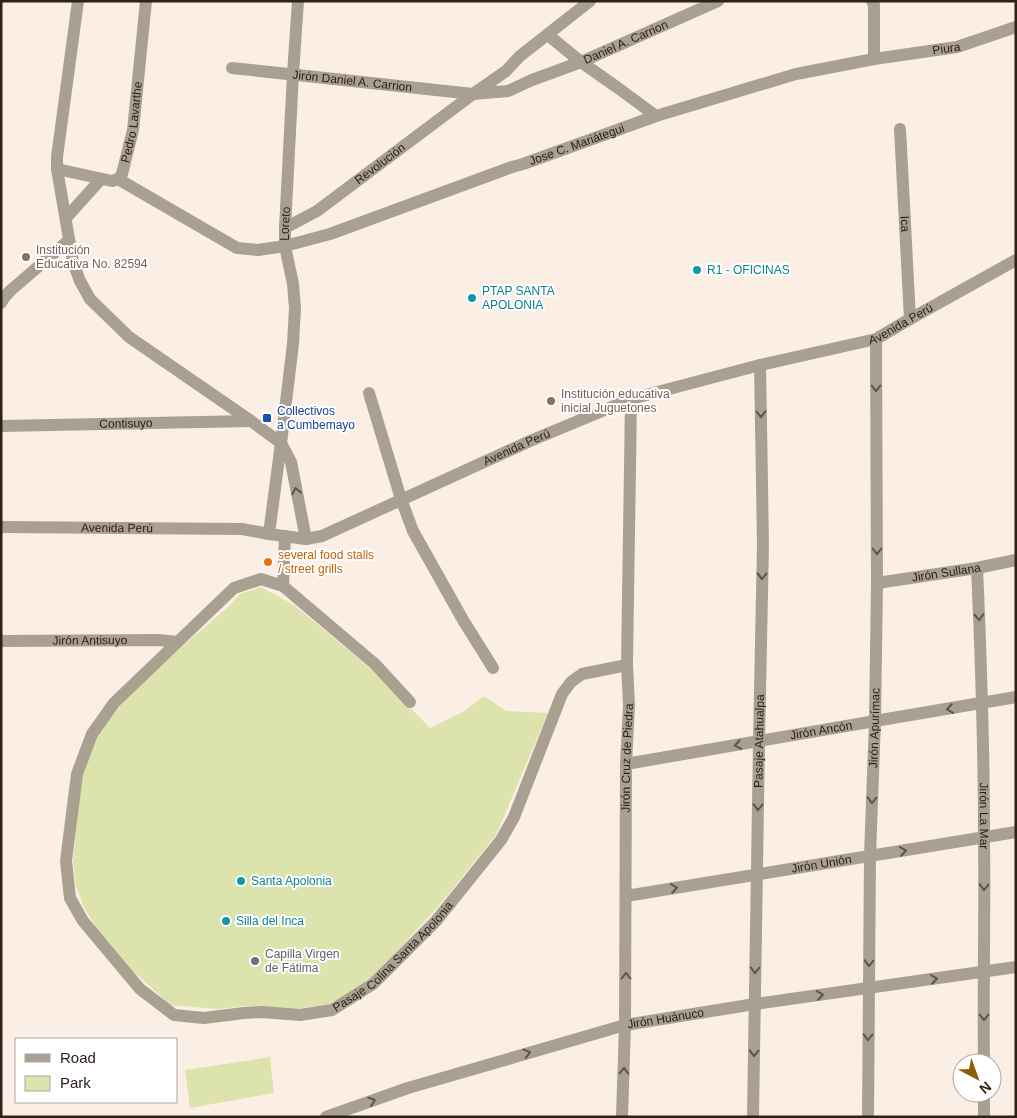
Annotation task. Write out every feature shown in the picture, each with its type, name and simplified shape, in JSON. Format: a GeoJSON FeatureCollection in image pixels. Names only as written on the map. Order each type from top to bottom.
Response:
{"type":"FeatureCollection","features":[{"type":"Feature","properties":{"kind":"street"},"geometry":{"type":"LineString","coordinates":[[78,1],[57,157],[57,169],[69,240],[73,262],[78,275],[90,299],[129,337],[281,443],[290,462],[306,539]]}},
{"type":"Feature","properties":{"kind":"street","name":"Pedro Lavarthe"},"geometry":{"type":"LineString","coordinates":[[57,169],[112,181],[118,179],[122,174],[133,130],[146,1]]}},
{"type":"Feature","properties":{"kind":"street","name":"Loreto"},"geometry":{"type":"LineString","coordinates":[[269,534],[293,344],[295,308],[293,284],[285,246],[285,228],[298,1]]}},
{"type":"Feature","properties":{"kind":"street"},"geometry":{"type":"LineString","coordinates":[[590,1],[548,35],[581,62],[656,116]]}},
{"type":"Feature","properties":{"kind":"street","name":"Daniel A. Carrion"},"geometry":{"type":"LineString","coordinates":[[473,94],[508,92],[718,1]]}},
{"type":"Feature","properties":{"kind":"street"},"geometry":{"type":"LineString","coordinates":[[872,1],[874,5],[874,59]]}},
{"type":"Feature","properties":{"kind":"street","name":"Piura"},"geometry":{"type":"LineString","coordinates":[[874,59],[957,47],[1016,27]]}},
{"type":"Feature","properties":{"kind":"street","name":"Revolución"},"geometry":{"type":"LineString","coordinates":[[285,228],[318,211],[506,71],[520,56],[548,35]]}},
{"type":"Feature","properties":{"kind":"street","name":"Jose C. Mariátegui"},"geometry":{"type":"LineString","coordinates":[[118,179],[236,248],[258,250],[285,246],[330,234],[656,116],[796,74],[874,59]]}},
{"type":"Feature","properties":{"kind":"street","name":"Jirón Daniel A. Carrion"},"geometry":{"type":"LineString","coordinates":[[232,68],[473,94]]}},
{"type":"Feature","properties":{"kind":"street","name":"Ica"},"geometry":{"type":"LineString","coordinates":[[900,129],[910,319]]}},
{"type":"Feature","properties":{"kind":"street"},"geometry":{"type":"LineString","coordinates":[[66,218],[101,179]]}},
{"type":"Feature","properties":{"kind":"street"},"geometry":{"type":"LineString","coordinates":[[1,303],[10,291],[69,240]]}},
{"type":"Feature","properties":{"kind":"street","name":"Avenida Perú"},"geometry":{"type":"LineString","coordinates":[[1,527],[242,529],[306,539],[322,536],[530,441],[631,399],[760,365],[876,339],[1016,260]]}},
{"type":"Feature","properties":{"kind":"street","name":"Jirón Apurímac"},"geometry":{"type":"LineString","coordinates":[[868,1117],[870,856],[875,721],[877,583],[876,339]]}},
{"type":"Feature","properties":{"kind":"street","name":"Pasaje Atahualpa"},"geometry":{"type":"LineString","coordinates":[[753,1117],[763,544],[760,365]]}},
{"type":"Feature","properties":{"kind":"street"},"geometry":{"type":"LineString","coordinates":[[369,393],[401,499],[413,531],[463,620],[493,668]]}},
{"type":"Feature","properties":{"kind":"street","name":"Jirón Cruz de Piedra"},"geometry":{"type":"LineString","coordinates":[[622,1117],[626,1025],[626,764],[629,705],[627,665],[631,399]]}},
{"type":"Feature","properties":{"kind":"street","name":"Contisuyo"},"geometry":{"type":"LineString","coordinates":[[1,426],[252,421]]}},
{"type":"Feature","properties":{"kind":"street"},"geometry":{"type":"LineString","coordinates":[[283,586],[285,536]]}},
{"type":"Feature","properties":{"kind":"street","name":"Jirón Sullana"},"geometry":{"type":"LineString","coordinates":[[877,583],[977,568],[1016,560]]}},
{"type":"Feature","properties":{"kind":"street","name":"Jirón La Mar"},"geometry":{"type":"LineString","coordinates":[[977,568],[983,704],[984,1053]]}},
{"type":"Feature","properties":{"kind":"street","name":"Pasaje Colina Santa Apolonia"},"geometry":{"type":"LineString","coordinates":[[410,702],[375,664],[283,586],[261,579],[234,588],[114,703],[92,734],[77,774],[66,861],[70,898],[83,921],[140,989],[174,1014],[204,1018],[262,1012],[300,1015],[332,1010],[373,984],[436,921],[501,840],[514,816],[562,694],[571,682],[582,674],[627,665]]}},
{"type":"Feature","properties":{"kind":"street","name":"Jirón Antisuyo"},"geometry":{"type":"LineString","coordinates":[[1,641],[159,640],[177,642]]}},
{"type":"Feature","properties":{"kind":"street","name":"Jirón Ancón"},"geometry":{"type":"LineString","coordinates":[[626,764],[1016,698]]}},
{"type":"Feature","properties":{"kind":"street","name":"Jirón Unión"},"geometry":{"type":"LineString","coordinates":[[626,896],[1016,832]]}},
{"type":"Feature","properties":{"kind":"street","name":"Jirón Huánuco"},"geometry":{"type":"LineString","coordinates":[[326,1117],[416,1086],[626,1025],[755,1004],[1016,967]]}},
{"type":"Feature","properties":{"kind":"street"},"geometry":{"type":"LineString","coordinates":[[984,1103],[984,1117]]}},
{"type":"Feature","properties":{"kind":"green space"},"geometry":{"type":"Polygon","coordinates":[[[261,587],[294,605],[377,674],[430,728],[463,712],[484,696],[506,711],[548,713],[496,835],[436,909],[370,980],[330,1004],[295,1009],[246,1006],[218,1009],[170,1005],[131,969],[95,926],[84,907],[76,886],[73,862],[81,781],[95,736],[121,705],[153,672],[228,607],[240,594],[261,587]]]}},
{"type":"Feature","properties":{"kind":"green space"},"geometry":{"type":"Polygon","coordinates":[[[270,1057],[274,1093],[190,1108],[185,1070],[270,1057]]]}},
{"type":"Feature","properties":{"kind":"place","name":"Institución Educativa No. 82594"},"geometry":{"type":"Point","coordinates":[26,257]}},
{"type":"Feature","properties":{"kind":"place","name":"R1 - OFICINAS"},"geometry":{"type":"Point","coordinates":[697,270]}},
{"type":"Feature","properties":{"kind":"place","name":"PTAP SANTA APOLONIA"},"geometry":{"type":"Point","coordinates":[472,298]}},
{"type":"Feature","properties":{"kind":"place","name":"Institución educativa inicial Juguetones"},"geometry":{"type":"Point","coordinates":[551,401]}},
{"type":"Feature","properties":{"kind":"place","name":"Collectivos a Cumbemayo"},"geometry":{"type":"Point","coordinates":[267,418]}},
{"type":"Feature","properties":{"kind":"place","name":"several food stalls / street grills"},"geometry":{"type":"Point","coordinates":[268,562]}},
{"type":"Feature","properties":{"kind":"place","name":"Santa Apolonia"},"geometry":{"type":"Point","coordinates":[241,881]}},
{"type":"Feature","properties":{"kind":"place","name":"Silla del Inca"},"geometry":{"type":"Point","coordinates":[226,921]}},
{"type":"Feature","properties":{"kind":"place","name":"Capilla Virgen de Fátima"},"geometry":{"type":"Point","coordinates":[255,961]}}]}
